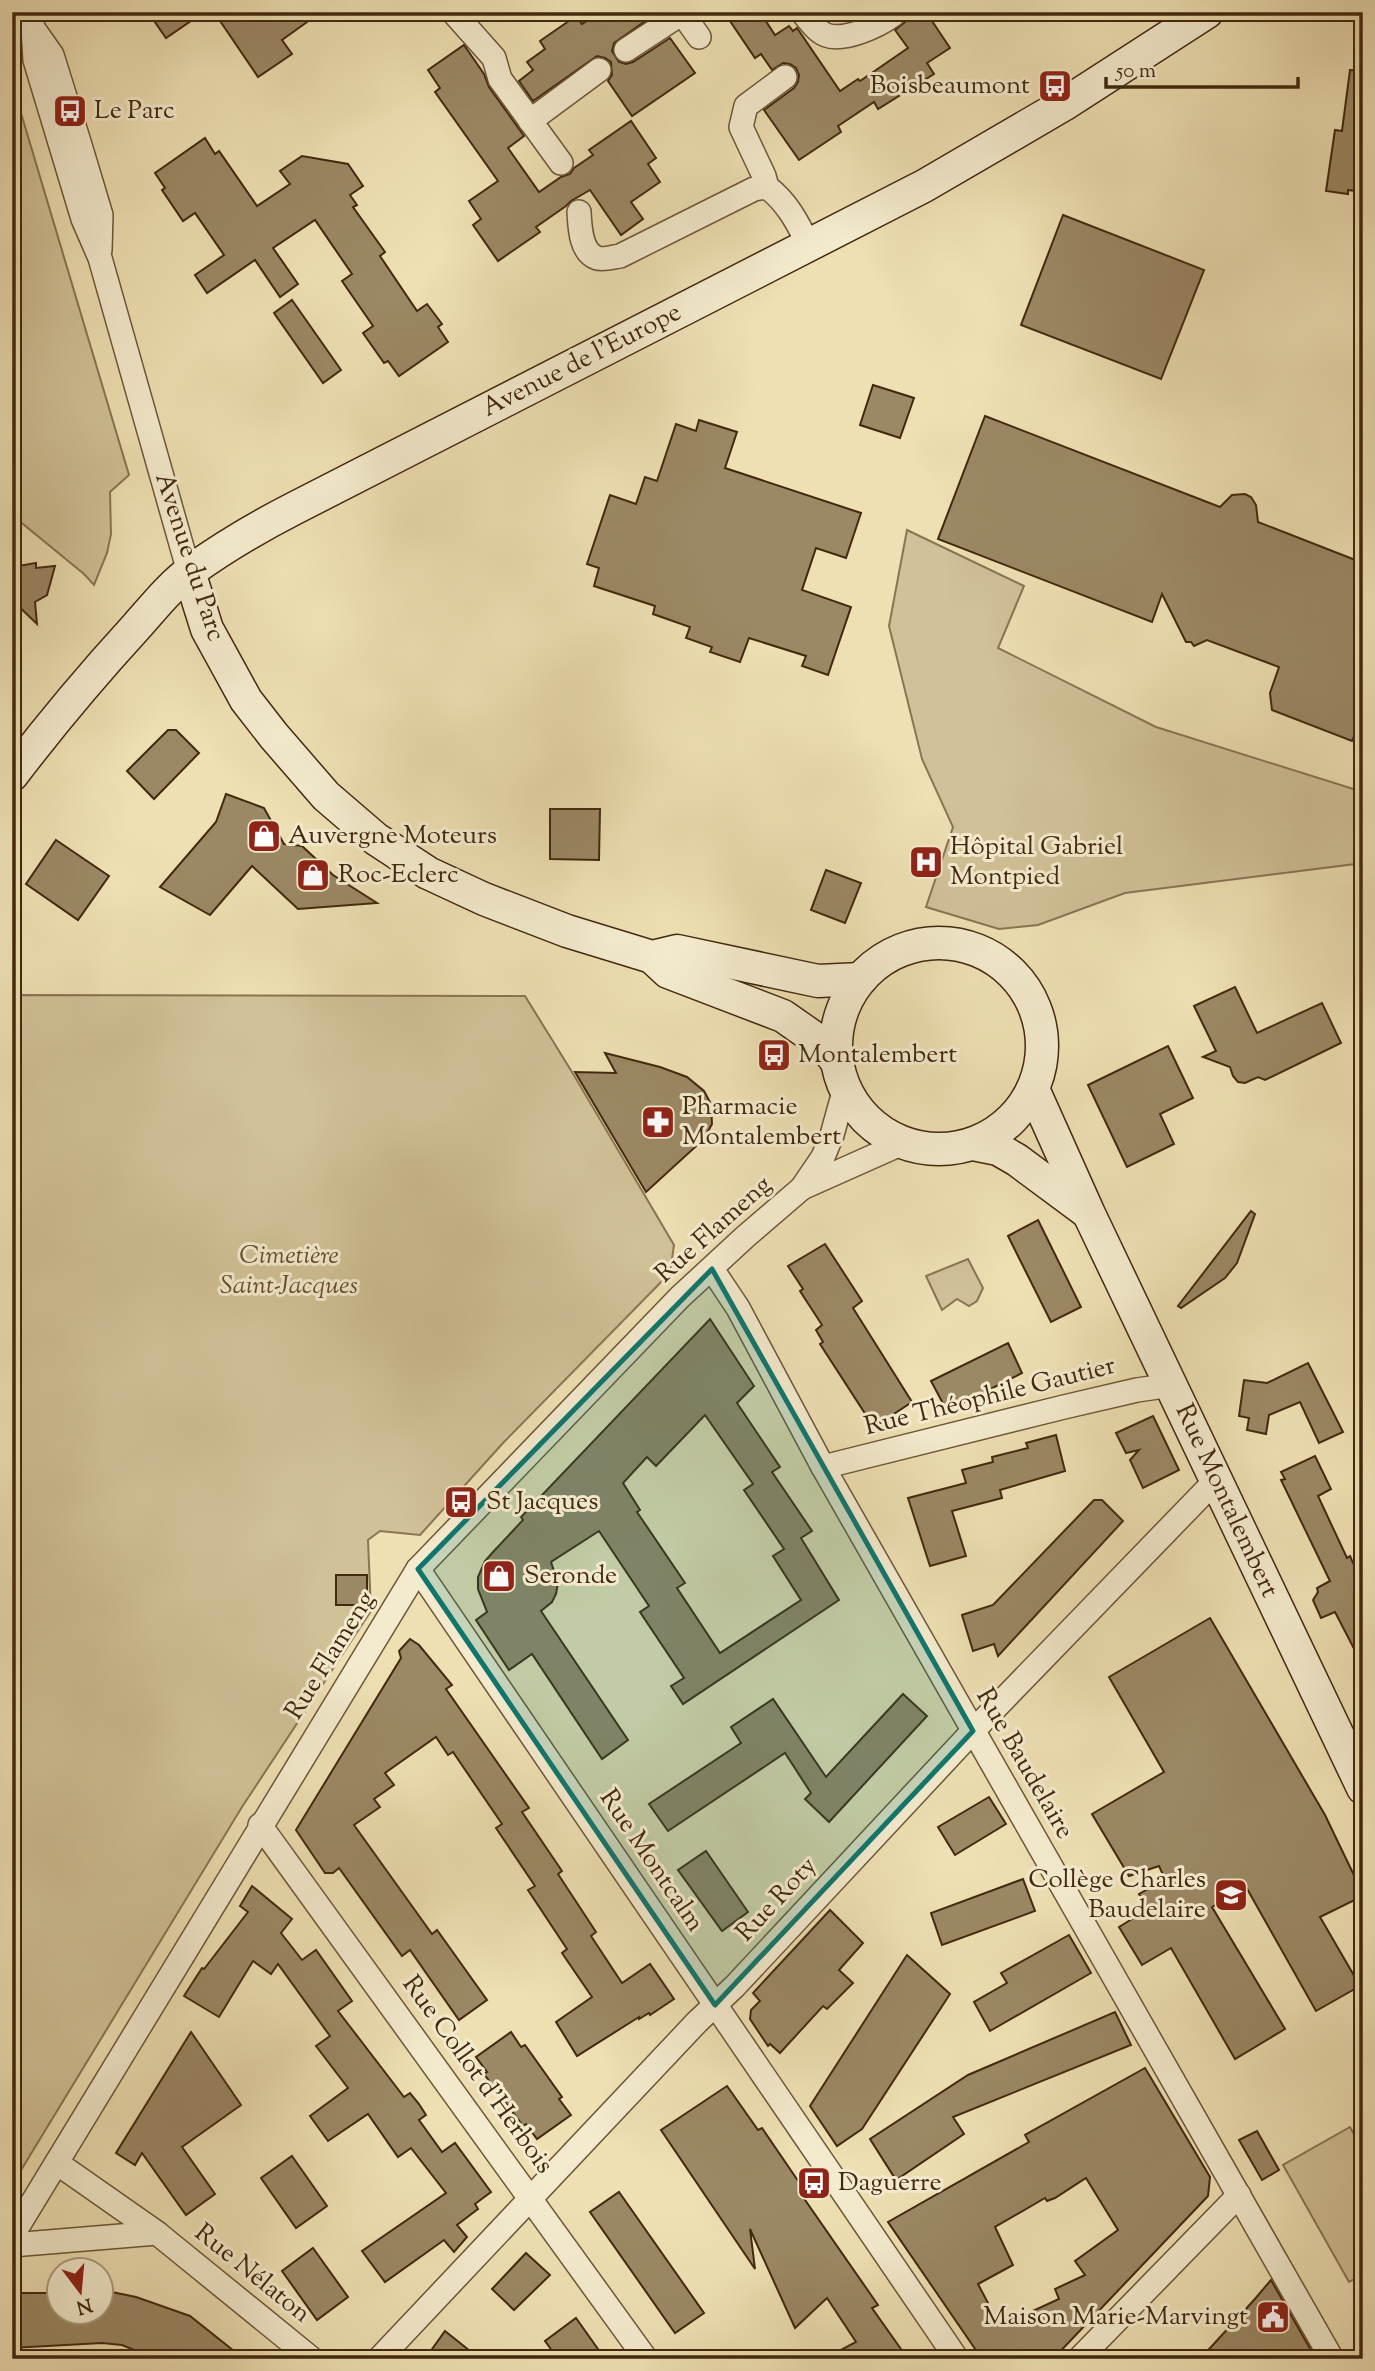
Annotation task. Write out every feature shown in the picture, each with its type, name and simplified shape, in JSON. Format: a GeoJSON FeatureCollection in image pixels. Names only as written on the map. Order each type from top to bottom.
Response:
{"type":"FeatureCollection","features":[{"type":"Feature","properties":{"kind":"main road","name":"Avenue de l'Europe"},"geometry":{"type":"LineString","coordinates":[[12,775],[84,684],[190,572],[257,528],[924,186],[1063,105],[1207,12]]}},
{"type":"Feature","properties":{"kind":"main road","name":"Avenue du Parc"},"geometry":{"type":"LineString","coordinates":[[190,572],[207,629],[246,700],[326,796],[376,839],[428,873],[484,899],[566,931],[652,957],[668,972],[783,1016],[823,1044],[841,1076]]}},
{"type":"Feature","properties":{"kind":"main road"},"geometry":{"type":"LineString","coordinates":[[926,944],[955,945],[984,954],[996,961],[1022,985],[1038,1017],[1042,1051],[1040,1070],[1033,1089],[1018,1113],[998,1131],[973,1144],[940,1149],[921,1148],[904,1143],[885,1134],[869,1121],[855,1106],[841,1076],[836,1048],[845,1004],[862,979],[884,960],[926,944]]}},
{"type":"Feature","properties":{"kind":"main road","name":"Avenue du Parc"},"geometry":{"type":"LineString","coordinates":[[652,957],[677,951],[818,981],[862,979]]}},
{"type":"Feature","properties":{"kind":"main road","name":"Rue Montalembert"},"geometry":{"type":"LineString","coordinates":[[1033,1089],[1089,1214],[1363,1788]]}},
{"type":"Feature","properties":{"kind":"main road","name":"Rue Montalembert"},"geometry":{"type":"LineString","coordinates":[[973,1144],[998,1149],[1017,1160],[1089,1214]]}},
{"type":"Feature","properties":{"kind":"street"},"geometry":{"type":"LineString","coordinates":[[453,12],[494,58],[500,79],[561,163]]}},
{"type":"Feature","properties":{"kind":"street"},"geometry":{"type":"LineString","coordinates":[[802,12],[817,29],[836,37],[868,30],[893,15]]}},
{"type":"Feature","properties":{"kind":"street"},"geometry":{"type":"LineString","coordinates":[[626,51],[683,13],[699,37]]}},
{"type":"Feature","properties":{"kind":"street","name":"Avenue du Parc"},"geometry":{"type":"LineString","coordinates":[[31,20],[35,60],[83,219],[100,258],[190,572]]}},
{"type":"Feature","properties":{"kind":"street"},"geometry":{"type":"LineString","coordinates":[[530,121],[599,70]]}},
{"type":"Feature","properties":{"kind":"street"},"geometry":{"type":"LineString","coordinates":[[785,77],[746,107],[741,127],[767,187],[790,210],[809,246]]}},
{"type":"Feature","properties":{"kind":"street"},"geometry":{"type":"LineString","coordinates":[[579,212],[582,241],[590,254],[598,259],[620,256],[754,188],[767,187]]}},
{"type":"Feature","properties":{"kind":"street","name":"Rue Flameng"},"geometry":{"type":"LineString","coordinates":[[12,2236],[418,1569],[661,1317],[745,1237],[802,1188],[823,1157],[832,1135],[841,1076]]}},
{"type":"Feature","properties":{"kind":"street","name":"Rue Flameng"},"geometry":{"type":"LineString","coordinates":[[802,1188],[904,1143]]}},
{"type":"Feature","properties":{"kind":"street","name":"Rue Baudelaire"},"geometry":{"type":"LineString","coordinates":[[712,1269],[738,1308],[823,1467],[1332,2359]]}},
{"type":"Feature","properties":{"kind":"street","name":"Rue Théophile Gautier"},"geometry":{"type":"LineString","coordinates":[[823,1467],[1064,1407],[1172,1385]]}},
{"type":"Feature","properties":{"kind":"street","name":"Rue Roty"},"geometry":{"type":"LineString","coordinates":[[379,2359],[735,1986],[973,1731],[1217,1479]]}},
{"type":"Feature","properties":{"kind":"street","name":"Rue Montcalm"},"geometry":{"type":"LineString","coordinates":[[418,1569],[957,2359]]}},
{"type":"Feature","properties":{"kind":"street","name":"Rue Collot d'Herbois"},"geometry":{"type":"LineString","coordinates":[[260,1825],[646,2359]]}},
{"type":"Feature","properties":{"kind":"street","name":"Rue Nélaton"},"geometry":{"type":"LineString","coordinates":[[57,2164],[157,2233],[312,2359]]}},
{"type":"Feature","properties":{"kind":"street"},"geometry":{"type":"LineString","coordinates":[[1079,2359],[1239,2195]]}},
{"type":"Feature","properties":{"kind":"street","name":"Rue Nélaton"},"geometry":{"type":"LineString","coordinates":[[12,2245],[157,2233]]}},
{"type":"Feature","properties":{"kind":"highlighted area"},"geometry":{"type":"Polygon","coordinates":[[[712,1269],[973,1731],[715,2005],[418,1569],[712,1269]]]}},
{"type":"Feature","properties":{"kind":"green space"},"geometry":{"type":"Polygon","coordinates":[[[12,83],[129,475],[110,492],[111,534],[107,553],[94,585],[12,515],[12,83]]]}},
{"type":"Feature","properties":{"kind":"green space"},"geometry":{"type":"Polygon","coordinates":[[[907,530],[1024,586],[998,648],[1156,727],[1363,792],[1363,863],[1125,893],[1038,925],[999,929],[926,907],[953,827],[922,759],[889,626],[907,530]]]}},
{"type":"Feature","properties":{"kind":"green space","name":"Cimetière Saint-Jacques"},"geometry":{"type":"Polygon","coordinates":[[[12,995],[525,996],[674,1245],[670,1273],[503,1443],[420,1535],[380,1531],[368,1540],[371,1611],[242,1807],[12,2185],[12,995]]]}},
{"type":"Feature","properties":{"kind":"green space"},"geometry":{"type":"Polygon","coordinates":[[[968,1259],[983,1288],[977,1301],[969,1306],[957,1299],[942,1310],[926,1276],[968,1259]]]}},
{"type":"Feature","properties":{"kind":"green space"},"geometry":{"type":"Polygon","coordinates":[[[1350,2127],[1363,2150],[1363,2274],[1349,2282],[1283,2165],[1350,2127]]]}},
{"type":"Feature","properties":{"kind":"building"},"geometry":{"type":"Polygon","coordinates":[[[148,12],[204,12],[166,38],[148,12]]]}},
{"type":"Feature","properties":{"kind":"building"},"geometry":{"type":"Polygon","coordinates":[[[214,12],[321,12],[282,40],[292,54],[258,77],[214,12]]]}},
{"type":"Feature","properties":{"kind":"building"},"geometry":{"type":"Polygon","coordinates":[[[599,12],[606,21],[619,12],[653,12],[654,15],[614,43],[612,51],[619,62],[633,62],[670,38],[695,73],[632,116],[608,81],[612,75],[611,62],[597,56],[533,101],[519,81],[533,70],[527,62],[545,49],[540,41],[576,16],[582,24],[599,12]]]}},
{"type":"Feature","properties":{"kind":"building"},"geometry":{"type":"Polygon","coordinates":[[[742,12],[760,12],[775,35],[789,26],[793,31],[797,28],[840,91],[858,79],[860,81],[908,48],[895,30],[905,22],[906,12],[926,12],[950,48],[927,63],[934,74],[878,109],[874,102],[838,126],[841,132],[799,160],[764,110],[794,88],[799,75],[796,68],[790,64],[783,63],[772,70],[761,54],[755,58],[730,21],[742,12]]]}},
{"type":"Feature","properties":{"kind":"building"},"geometry":{"type":"Polygon","coordinates":[[[464,45],[484,74],[489,87],[524,136],[508,148],[539,192],[570,174],[593,155],[589,150],[631,121],[656,158],[648,164],[660,182],[631,202],[643,219],[621,235],[590,190],[536,227],[540,232],[498,261],[473,225],[481,219],[469,201],[498,181],[435,92],[440,88],[428,70],[464,45]]]}},
{"type":"Feature","properties":{"kind":"building"},"geometry":{"type":"Polygon","coordinates":[[[1350,70],[1363,71],[1363,192],[1348,190],[1348,194],[1326,191],[1335,130],[1342,131],[1350,70]]]}},
{"type":"Feature","properties":{"kind":"building"},"geometry":{"type":"Polygon","coordinates":[[[205,138],[215,154],[219,151],[257,206],[290,184],[280,171],[302,156],[348,164],[363,186],[350,195],[357,205],[353,207],[385,252],[380,256],[417,311],[427,304],[442,324],[438,327],[448,342],[399,376],[388,361],[384,363],[363,333],[373,326],[342,281],[352,274],[315,220],[273,248],[298,284],[280,297],[255,260],[207,293],[195,275],[224,255],[195,213],[183,221],[162,190],[165,188],[155,173],[205,138]]]}},
{"type":"Feature","properties":{"kind":"building"},"geometry":{"type":"Polygon","coordinates":[[[1063,215],[1204,270],[1161,379],[1021,325],[1063,215]]]}},
{"type":"Feature","properties":{"kind":"building"},"geometry":{"type":"Polygon","coordinates":[[[292,300],[341,370],[323,383],[274,313],[292,300]]]}},
{"type":"Feature","properties":{"kind":"building"},"geometry":{"type":"Polygon","coordinates":[[[873,385],[914,398],[900,438],[860,425],[873,385]]]}},
{"type":"Feature","properties":{"kind":"building"},"geometry":{"type":"Polygon","coordinates":[[[985,416],[1220,507],[1232,495],[1245,494],[1251,497],[1256,505],[1258,522],[1363,563],[1363,716],[1352,741],[1272,710],[1270,693],[1279,667],[1207,640],[1194,646],[1191,642],[1186,642],[1162,594],[1152,622],[938,539],[985,416]]]}},
{"type":"Feature","properties":{"kind":"building"},"geometry":{"type":"Polygon","coordinates":[[[699,420],[737,432],[725,468],[861,513],[846,558],[816,548],[802,590],[851,607],[828,675],[802,666],[806,656],[749,638],[740,662],[710,652],[712,647],[686,638],[690,627],[653,614],[655,606],[594,586],[599,568],[587,564],[610,495],[636,504],[645,477],[657,481],[676,424],[696,431],[699,420]]]}},
{"type":"Feature","properties":{"kind":"building"},"geometry":{"type":"Polygon","coordinates":[[[36,563],[36,568],[55,566],[47,595],[35,602],[37,624],[12,600],[12,567],[36,563]]]}},
{"type":"Feature","properties":{"kind":"building"},"geometry":{"type":"Polygon","coordinates":[[[168,730],[176,730],[199,753],[154,799],[127,771],[168,730]]]}},
{"type":"Feature","properties":{"kind":"building"},"geometry":{"type":"Polygon","coordinates":[[[226,794],[264,808],[284,844],[302,846],[333,875],[377,903],[298,909],[252,866],[210,915],[160,887],[216,822],[226,794]]]}},
{"type":"Feature","properties":{"kind":"building"},"geometry":{"type":"Polygon","coordinates":[[[550,809],[600,809],[599,860],[550,859],[550,809]]]}},
{"type":"Feature","properties":{"kind":"building"},"geometry":{"type":"Polygon","coordinates":[[[56,840],[109,876],[78,920],[26,884],[56,840]]]}},
{"type":"Feature","properties":{"kind":"building"},"geometry":{"type":"Polygon","coordinates":[[[826,870],[861,883],[845,923],[811,910],[826,870]]]}},
{"type":"Feature","properties":{"kind":"building"},"geometry":{"type":"Polygon","coordinates":[[[1235,987],[1257,1033],[1322,1003],[1341,1043],[1265,1080],[1258,1077],[1245,1083],[1238,1082],[1230,1067],[1203,1057],[1216,1051],[1194,1006],[1235,987]]]}},
{"type":"Feature","properties":{"kind":"building"},"geometry":{"type":"Polygon","coordinates":[[[1168,1046],[1193,1098],[1160,1114],[1174,1144],[1127,1167],[1088,1085],[1168,1046]]]}},
{"type":"Feature","properties":{"kind":"building","name":"Pharmacie Montalembert"},"geometry":{"type":"Polygon","coordinates":[[[605,1053],[687,1077],[704,1091],[711,1104],[712,1124],[704,1139],[646,1192],[575,1072],[616,1073],[605,1053]]]}},
{"type":"Feature","properties":{"kind":"building"},"geometry":{"type":"Polygon","coordinates":[[[1251,1211],[1255,1214],[1237,1263],[1225,1278],[1181,1308],[1178,1306],[1251,1211]]]}},
{"type":"Feature","properties":{"kind":"building"},"geometry":{"type":"Polygon","coordinates":[[[1038,1220],[1081,1307],[1051,1322],[1008,1236],[1038,1220]]]}},
{"type":"Feature","properties":{"kind":"building"},"geometry":{"type":"Polygon","coordinates":[[[825,1244],[862,1301],[853,1308],[912,1402],[877,1425],[869,1413],[866,1415],[820,1344],[823,1342],[816,1330],[822,1325],[788,1266],[825,1244]]]}},
{"type":"Feature","properties":{"kind":"building"},"geometry":{"type":"Polygon","coordinates":[[[710,1319],[754,1386],[737,1403],[780,1467],[772,1472],[812,1531],[801,1538],[839,1600],[683,1704],[671,1686],[684,1678],[640,1612],[649,1606],[599,1531],[551,1562],[558,1583],[556,1594],[552,1602],[541,1611],[628,1740],[602,1759],[532,1654],[509,1670],[476,1620],[487,1612],[478,1589],[478,1577],[485,1561],[523,1520],[521,1517],[710,1319]],[[705,1415],[656,1466],[647,1457],[623,1483],[640,1510],[637,1512],[685,1583],[677,1588],[720,1653],[801,1600],[773,1556],[784,1549],[744,1490],[753,1484],[705,1415]]]}},
{"type":"Feature","properties":{"kind":"building"},"geometry":{"type":"Polygon","coordinates":[[[1008,1343],[1022,1373],[947,1411],[931,1381],[1008,1343]]]}},
{"type":"Feature","properties":{"kind":"building"},"geometry":{"type":"Polygon","coordinates":[[[1308,1363],[1343,1432],[1319,1443],[1300,1402],[1269,1415],[1266,1434],[1247,1430],[1249,1418],[1239,1416],[1244,1380],[1267,1383],[1308,1363]]]}},
{"type":"Feature","properties":{"kind":"building"},"geometry":{"type":"Polygon","coordinates":[[[1153,1416],[1179,1470],[1143,1488],[1130,1460],[1139,1450],[1126,1453],[1116,1433],[1153,1416]]]}},
{"type":"Feature","properties":{"kind":"building"},"geometry":{"type":"Polygon","coordinates":[[[1056,1435],[1065,1471],[1000,1490],[1002,1498],[952,1511],[966,1556],[930,1566],[908,1498],[966,1483],[962,1470],[993,1462],[992,1457],[1028,1448],[1026,1443],[1056,1435]]]}},
{"type":"Feature","properties":{"kind":"building"},"geometry":{"type":"Polygon","coordinates":[[[1315,1456],[1331,1489],[1318,1496],[1347,1558],[1350,1556],[1353,1563],[1363,1558],[1363,1666],[1335,1612],[1321,1618],[1313,1600],[1318,1592],[1317,1588],[1330,1581],[1281,1480],[1285,1479],[1281,1472],[1315,1456]]]}},
{"type":"Feature","properties":{"kind":"building"},"geometry":{"type":"Polygon","coordinates":[[[1094,1500],[1102,1500],[1123,1521],[998,1656],[994,1644],[973,1651],[962,1615],[993,1605],[1094,1500]]]}},
{"type":"Feature","properties":{"kind":"building"},"geometry":{"type":"Polygon","coordinates":[[[336,1575],[367,1575],[367,1605],[336,1605],[336,1575]]]}},
{"type":"Feature","properties":{"kind":"building"},"geometry":{"type":"Polygon","coordinates":[[[1210,1618],[1325,1815],[1363,1894],[1320,1917],[1360,1986],[1316,2011],[1246,1887],[1212,1907],[1285,2029],[1235,2059],[1171,1948],[1142,1965],[1119,1927],[1148,1909],[1139,1894],[1165,1879],[1159,1866],[1129,1876],[1092,1814],[1164,1772],[1109,1677],[1210,1618]]]}},
{"type":"Feature","properties":{"kind":"building"},"geometry":{"type":"Polygon","coordinates":[[[410,1639],[419,1645],[452,1685],[446,1689],[529,1808],[522,1812],[562,1871],[558,1874],[596,1932],[591,1936],[622,1983],[650,1964],[674,1999],[650,2015],[649,2013],[639,2017],[577,2056],[556,2022],[592,1997],[562,1953],[567,1949],[528,1890],[535,1886],[496,1828],[502,1824],[453,1752],[448,1755],[436,1737],[385,1773],[394,1785],[374,1799],[380,1807],[354,1825],[432,1934],[437,1930],[487,2000],[459,2020],[410,1950],[402,1956],[339,1868],[333,1873],[325,1873],[296,1830],[401,1658],[399,1651],[410,1639]]]}},
{"type":"Feature","properties":{"kind":"building"},"geometry":{"type":"Polygon","coordinates":[[[903,1694],[927,1716],[829,1822],[805,1799],[811,1793],[785,1753],[668,1831],[649,1804],[741,1743],[731,1727],[773,1699],[826,1777],[903,1694]]]}},
{"type":"Feature","properties":{"kind":"building"},"geometry":{"type":"Polygon","coordinates":[[[989,1797],[1006,1824],[955,1855],[938,1827],[989,1797]]]}},
{"type":"Feature","properties":{"kind":"building"},"geometry":{"type":"Polygon","coordinates":[[[706,1851],[748,1912],[722,1931],[678,1870],[706,1851]]]}},
{"type":"Feature","properties":{"kind":"building"},"geometry":{"type":"Polygon","coordinates":[[[1023,1879],[1035,1911],[942,1945],[931,1913],[1023,1879]]]}},
{"type":"Feature","properties":{"kind":"building"},"geometry":{"type":"Polygon","coordinates":[[[252,1886],[292,1919],[281,1933],[302,1960],[316,1950],[352,2001],[338,2011],[404,2097],[410,2093],[419,2104],[426,2115],[419,2120],[442,2152],[455,2143],[491,2192],[475,2204],[478,2209],[457,2225],[467,2237],[454,2252],[444,2240],[385,2282],[362,2251],[446,2193],[411,2148],[398,2157],[368,2114],[328,2141],[310,2116],[348,2088],[316,2046],[330,2036],[278,1964],[271,1974],[253,1961],[219,2017],[184,1996],[202,1968],[204,1969],[248,1912],[240,1906],[252,1886]]]}},
{"type":"Feature","properties":{"kind":"building"},"geometry":{"type":"Polygon","coordinates":[[[830,1910],[863,1943],[839,1970],[853,1983],[827,2009],[823,2006],[780,2053],[770,2044],[768,2046],[750,2019],[751,2010],[760,2001],[753,1993],[830,1910]]]}},
{"type":"Feature","properties":{"kind":"building"},"geometry":{"type":"Polygon","coordinates":[[[1069,1935],[1091,1973],[990,2031],[974,2002],[1007,1983],[1001,1973],[1069,1935]]]}},
{"type":"Feature","properties":{"kind":"building"},"geometry":{"type":"Polygon","coordinates":[[[907,1955],[950,1994],[862,2129],[837,2146],[810,2106],[907,1955]]]}},
{"type":"Feature","properties":{"kind":"building"},"geometry":{"type":"Polygon","coordinates":[[[1115,2012],[1131,2045],[953,2117],[964,2134],[896,2180],[870,2139],[968,2075],[1115,2012]]]}},
{"type":"Feature","properties":{"kind":"building"},"geometry":{"type":"Polygon","coordinates":[[[191,2032],[241,2105],[182,2147],[215,2194],[186,2215],[142,2153],[135,2165],[116,2153],[191,2032]]]}},
{"type":"Feature","properties":{"kind":"building"},"geometry":{"type":"Polygon","coordinates":[[[511,2032],[521,2047],[525,2045],[562,2097],[559,2099],[571,2115],[537,2139],[526,2124],[523,2126],[484,2074],[487,2072],[476,2057],[511,2032]]]}},
{"type":"Feature","properties":{"kind":"building"},"geometry":{"type":"Polygon","coordinates":[[[1145,2068],[1210,2177],[1208,2196],[1053,2359],[982,2359],[888,2222],[1029,2142],[1025,2135],[1145,2068]],[[1086,2178],[1055,2198],[1047,2201],[1045,2198],[995,2227],[1013,2265],[978,2284],[1000,2326],[1059,2299],[1055,2289],[1085,2275],[1075,2261],[1118,2230],[1086,2178]]]}},
{"type":"Feature","properties":{"kind":"building"},"geometry":{"type":"Polygon","coordinates":[[[727,2086],[758,2130],[762,2128],[807,2194],[803,2197],[878,2305],[872,2308],[908,2359],[824,2359],[856,2342],[827,2298],[795,2328],[750,2229],[755,2269],[661,2130],[727,2086]]]}},
{"type":"Feature","properties":{"kind":"building"},"geometry":{"type":"Polygon","coordinates":[[[1257,2131],[1279,2170],[1262,2180],[1239,2140],[1257,2131]]]}},
{"type":"Feature","properties":{"kind":"building"},"geometry":{"type":"Polygon","coordinates":[[[292,2156],[327,2206],[296,2228],[261,2178],[292,2156]]]}},
{"type":"Feature","properties":{"kind":"building"},"geometry":{"type":"Polygon","coordinates":[[[619,2192],[704,2313],[675,2333],[590,2212],[619,2192]]]}},
{"type":"Feature","properties":{"kind":"building"},"geometry":{"type":"Polygon","coordinates":[[[313,2248],[348,2297],[317,2320],[282,2271],[313,2248]]]}},
{"type":"Feature","properties":{"kind":"building"},"geometry":{"type":"Polygon","coordinates":[[[526,2253],[550,2275],[514,2310],[492,2289],[526,2253]]]}},
{"type":"Feature","properties":{"kind":"building","name":"Maison Marie-Marvingt"},"geometry":{"type":"Polygon","coordinates":[[[1271,2280],[1316,2359],[1200,2359],[1254,2300],[1271,2280]]]}},
{"type":"Feature","properties":{"kind":"building"},"geometry":{"type":"Polygon","coordinates":[[[12,2293],[46,2293],[46,2326],[116,2326],[116,2293],[136,2297],[190,2316],[244,2359],[157,2359],[122,2345],[102,2343],[12,2348],[12,2293]]]}},
{"type":"Feature","properties":{"kind":"building"},"geometry":{"type":"Polygon","coordinates":[[[576,2318],[605,2359],[558,2359],[545,2341],[576,2318]]]}},
{"type":"Feature","properties":{"kind":"building"},"geometry":{"type":"Polygon","coordinates":[[[445,2331],[480,2359],[425,2359],[445,2331]]]}},
{"type":"Feature","properties":{"kind":"place","name":"Boisbeaumont"},"geometry":{"type":"Point","coordinates":[1055,86]}},
{"type":"Feature","properties":{"kind":"place","name":"Le Parc"},"geometry":{"type":"Point","coordinates":[70,111]}},
{"type":"Feature","properties":{"kind":"place","name":"Auvergne Moteurs"},"geometry":{"type":"Point","coordinates":[264,836]}},
{"type":"Feature","properties":{"kind":"place","name":"Hôpital Gabriel Montpied"},"geometry":{"type":"Point","coordinates":[926,862]}},
{"type":"Feature","properties":{"kind":"place","name":"Roc-Eclerc"},"geometry":{"type":"Point","coordinates":[313,875]}},
{"type":"Feature","properties":{"kind":"place","name":"Montalembert"},"geometry":{"type":"Point","coordinates":[774,1055]}},
{"type":"Feature","properties":{"kind":"place","name":"Pharmacie Montalembert"},"geometry":{"type":"Point","coordinates":[658,1122]}},
{"type":"Feature","properties":{"kind":"place","name":"St Jacques"},"geometry":{"type":"Point","coordinates":[461,1502]}},
{"type":"Feature","properties":{"kind":"place","name":"Seronde"},"geometry":{"type":"Point","coordinates":[499,1576]}},
{"type":"Feature","properties":{"kind":"place","name":"Collège Charles Baudelaire"},"geometry":{"type":"Point","coordinates":[1231,1895]}},
{"type":"Feature","properties":{"kind":"place","name":"Daguerre"},"geometry":{"type":"Point","coordinates":[814,2183]}},
{"type":"Feature","properties":{"kind":"place","name":"Maison Marie-Marvingt"},"geometry":{"type":"Point","coordinates":[1273,2317]}}]}
